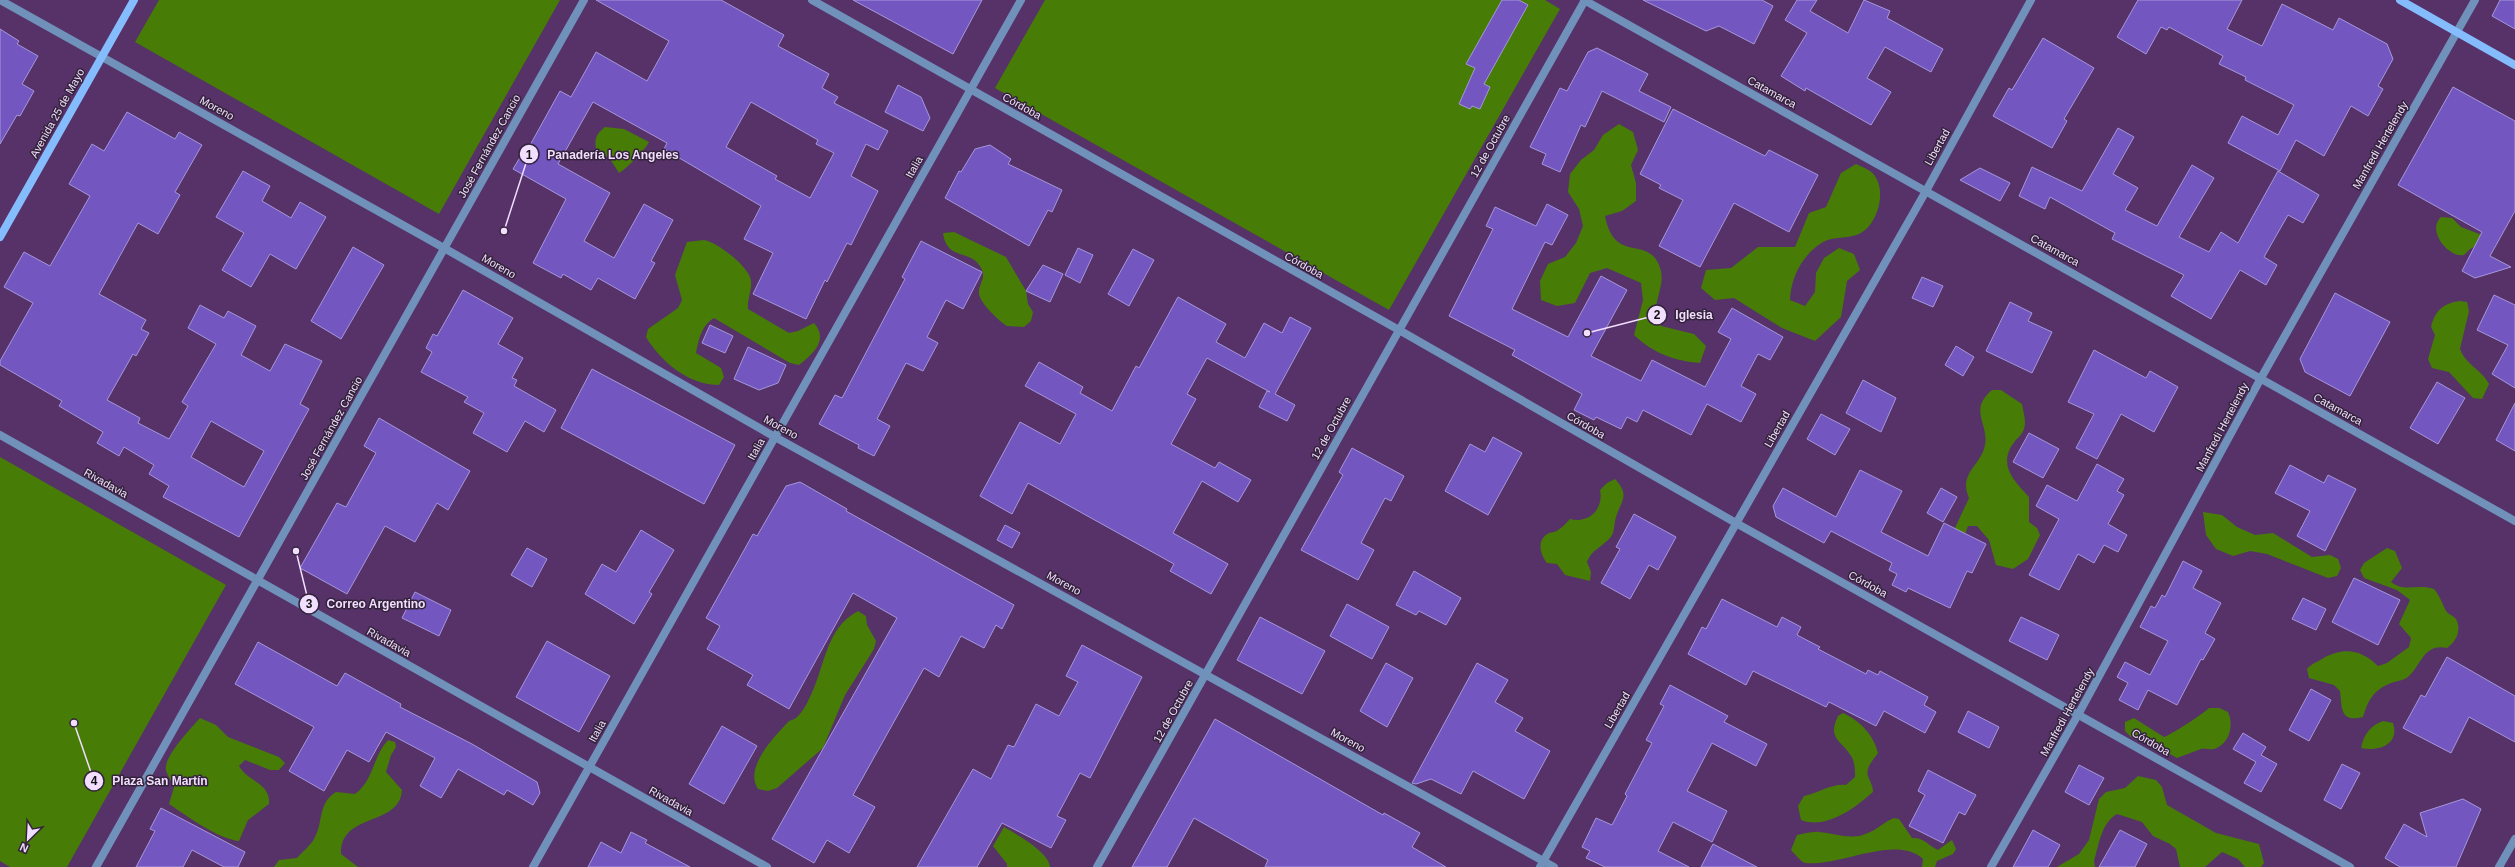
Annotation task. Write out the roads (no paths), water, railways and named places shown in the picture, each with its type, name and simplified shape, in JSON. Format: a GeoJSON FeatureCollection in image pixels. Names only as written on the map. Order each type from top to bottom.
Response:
{"type":"FeatureCollection","features":[{"type":"Feature","properties":{"kind":"main road","name":"Avenida 25 de Mayo"},"geometry":{"type":"LineString","coordinates":[[0,238],[134,0]]}},
{"type":"Feature","properties":{"kind":"main road"},"geometry":{"type":"LineString","coordinates":[[2400,0],[2515,65]]}},
{"type":"Feature","properties":{"kind":"street","name":"Moreno"},"geometry":{"type":"LineString","coordinates":[[0,0],[444,248],[775,436],[1206,674],[1542,864],[1554,867]]}},
{"type":"Feature","properties":{"kind":"street","name":"José Fernández Cancio"},"geometry":{"type":"LineString","coordinates":[[96,867],[584,0]]}},
{"type":"Feature","properties":{"kind":"street","name":"Córdoba"},"geometry":{"type":"LineString","coordinates":[[812,0],[1399,330],[1736,523],[2350,867]]}},
{"type":"Feature","properties":{"kind":"street","name":"Italia"},"geometry":{"type":"LineString","coordinates":[[533,867],[1021,0]]}},
{"type":"Feature","properties":{"kind":"street","name":"Catamarca"},"geometry":{"type":"LineString","coordinates":[[1584,0],[2515,521]]}},
{"type":"Feature","properties":{"kind":"street","name":"12 de Octubre"},"geometry":{"type":"LineString","coordinates":[[1097,867],[1584,0]]}},
{"type":"Feature","properties":{"kind":"street","name":"Libertad"},"geometry":{"type":"LineString","coordinates":[[1542,864],[1926,191],[2032,0]]}},
{"type":"Feature","properties":{"kind":"street","name":"Manfredi Hertelendy"},"geometry":{"type":"LineString","coordinates":[[1991,867],[2079,714],[2261,378],[2475,0]]}},
{"type":"Feature","properties":{"kind":"street","name":"Rivadavia"},"geometry":{"type":"LineString","coordinates":[[0,435],[767,867]]}},
{"type":"Feature","properties":{"kind":"street"},"geometry":{"type":"LineString","coordinates":[[2499,867],[2515,839]]}},
{"type":"Feature","properties":{"kind":"place","name":"Panadería Los Angeles"},"geometry":{"type":"Point","coordinates":[504,231]}},
{"type":"Feature","properties":{"kind":"place","name":"Iglesia"},"geometry":{"type":"Point","coordinates":[1587,333]}},
{"type":"Feature","properties":{"kind":"place","name":"Correo Argentino"},"geometry":{"type":"Point","coordinates":[296,551]}},
{"type":"Feature","properties":{"kind":"place","name":"Plaza San Martín"},"geometry":{"type":"Point","coordinates":[74,723]}}]}
